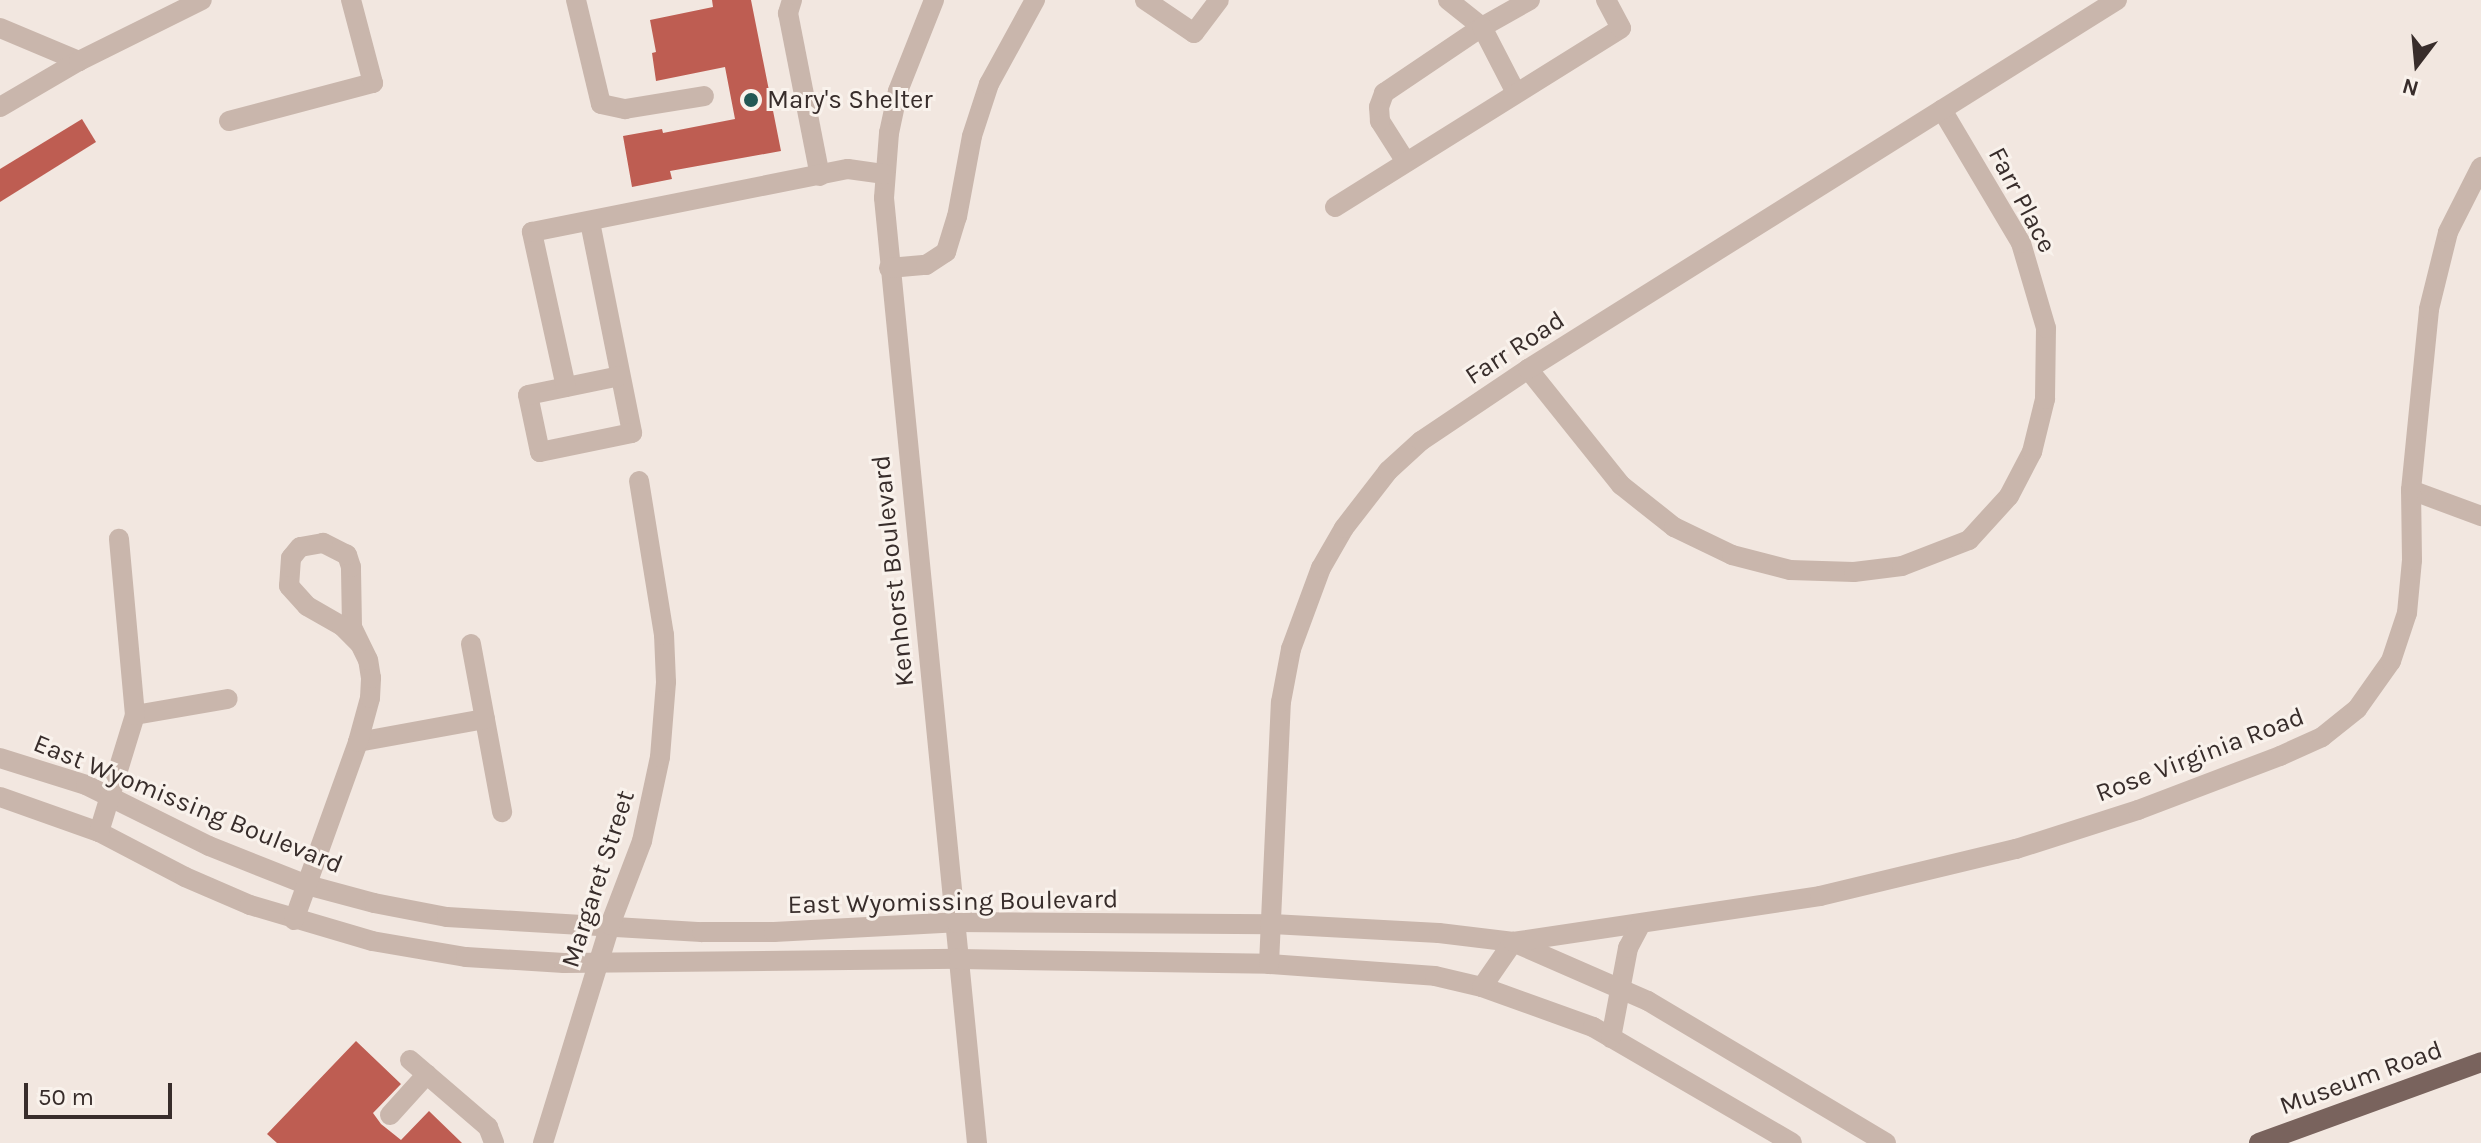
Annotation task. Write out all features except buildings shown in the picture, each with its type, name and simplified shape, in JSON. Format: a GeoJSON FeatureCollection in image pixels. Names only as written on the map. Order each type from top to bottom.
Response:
{"type":"FeatureCollection","features":[{"type":"Feature","properties":{"kind":"main road","name":"Museum Road"},"geometry":{"type":"LineString","coordinates":[[2259,1143],[2481,1062]]}},
{"type":"Feature","properties":{"kind":"street"},"geometry":{"type":"LineString","coordinates":[[0,107],[79,61],[202,0]]}},
{"type":"Feature","properties":{"kind":"street"},"geometry":{"type":"LineString","coordinates":[[229,121],[373,83],[351,0]]}},
{"type":"Feature","properties":{"kind":"street"},"geometry":{"type":"LineString","coordinates":[[576,0],[601,104],[625,109],[704,96]]}},
{"type":"Feature","properties":{"kind":"street"},"geometry":{"type":"LineString","coordinates":[[792,0],[788,13],[820,176]]}},
{"type":"Feature","properties":{"kind":"street","name":"Kenhorst Boulevard"},"geometry":{"type":"LineString","coordinates":[[934,0],[898,91],[885,174],[889,268],[977,1143]]}},
{"type":"Feature","properties":{"kind":"street"},"geometry":{"type":"LineString","coordinates":[[889,268],[926,265],[946,252],[957,217],[972,136],[989,84],[1035,0]]}},
{"type":"Feature","properties":{"kind":"street"},"geometry":{"type":"LineString","coordinates":[[1145,0],[1194,33],[1219,0]]}},
{"type":"Feature","properties":{"kind":"street"},"geometry":{"type":"LineString","coordinates":[[1448,0],[1482,27],[1516,93]]}},
{"type":"Feature","properties":{"kind":"street"},"geometry":{"type":"LineString","coordinates":[[1406,162],[1380,121],[1379,107],[1384,93],[1482,27],[1530,0]]}},
{"type":"Feature","properties":{"kind":"street"},"geometry":{"type":"LineString","coordinates":[[1335,207],[1621,28],[1606,0]]}},
{"type":"Feature","properties":{"kind":"street","name":"Farr Road"},"geometry":{"type":"LineString","coordinates":[[1269,964],[1281,702],[1291,649],[1321,568],[1352,517],[1388,471],[1421,441],[1528,369],[2117,0]]}},
{"type":"Feature","properties":{"kind":"street"},"geometry":{"type":"LineString","coordinates":[[0,28],[79,61]]}},
{"type":"Feature","properties":{"kind":"street","name":"Farr Place"},"geometry":{"type":"LineString","coordinates":[[1528,369],[1621,485],[1674,527],[1732,555],[1790,570],[1854,572],[1902,566],[1969,540],[2009,496],[2032,452],[2045,399],[2046,328],[2021,243],[1942,110]]}},
{"type":"Feature","properties":{"kind":"street","name":"Rose Virginia Road"},"geometry":{"type":"LineString","coordinates":[[1513,942],[1845,892],[2016,849],[2138,810],[2322,737],[2370,695],[2401,637],[2412,571],[2411,490],[2429,309],[2438,266],[2457,208],[2481,167]]}},
{"type":"Feature","properties":{"kind":"street"},"geometry":{"type":"LineString","coordinates":[[566,387],[532,232],[848,169],[885,174]]}},
{"type":"Feature","properties":{"kind":"street"},"geometry":{"type":"LineString","coordinates":[[590,222],[632,433],[540,452],[528,395],[620,376]]}},
{"type":"Feature","properties":{"kind":"street","name":"Margaret Street"},"geometry":{"type":"LineString","coordinates":[[543,1143],[610,925],[642,841],[655,786],[665,716],[664,635],[639,481]]}},
{"type":"Feature","properties":{"kind":"street"},"geometry":{"type":"LineString","coordinates":[[2411,490],[2481,516]]}},
{"type":"Feature","properties":{"kind":"street"},"geometry":{"type":"LineString","coordinates":[[99,832],[113,797],[135,715],[119,539]]}},
{"type":"Feature","properties":{"kind":"street"},"geometry":{"type":"LineString","coordinates":[[294,920],[358,742],[367,711],[371,678],[368,660],[352,627],[351,567],[347,555],[323,543],[300,547],[291,558],[289,586],[307,606],[342,626],[359,643]]}},
{"type":"Feature","properties":{"kind":"street"},"geometry":{"type":"LineString","coordinates":[[471,644],[502,812]]}},
{"type":"Feature","properties":{"kind":"street"},"geometry":{"type":"LineString","coordinates":[[135,715],[228,699]]}},
{"type":"Feature","properties":{"kind":"street"},"geometry":{"type":"LineString","coordinates":[[358,742],[485,719]]}},
{"type":"Feature","properties":{"kind":"street","name":"East Wyomissing Boulevard"},"geometry":{"type":"LineString","coordinates":[[0,758],[47,771],[113,797],[209,846],[307,885],[374,903],[447,917],[655,930],[774,932],[956,922],[1272,924],[1439,933],[1513,942],[1621,989],[1704,1033],[1886,1143]]}},
{"type":"Feature","properties":{"kind":"street"},"geometry":{"type":"LineString","coordinates":[[0,797],[99,832],[215,891],[294,920],[434,953],[564,963],[959,959],[1269,964],[1380,969],[1482,987],[1545,1008],[1611,1038],[1792,1143]]}},
{"type":"Feature","properties":{"kind":"street"},"geometry":{"type":"LineString","coordinates":[[1611,1038],[1628,948],[1641,924]]}},
{"type":"Feature","properties":{"kind":"street"},"geometry":{"type":"LineString","coordinates":[[1482,987],[1513,942]]}},
{"type":"Feature","properties":{"kind":"street"},"geometry":{"type":"LineString","coordinates":[[410,1060],[488,1127],[494,1143]]}},
{"type":"Feature","properties":{"kind":"street"},"geometry":{"type":"LineString","coordinates":[[390,1115],[427,1074]]}},
{"type":"Feature","properties":{"kind":"place","name":"Mary's Shelter"},"geometry":{"type":"Point","coordinates":[751,100]}}]}
